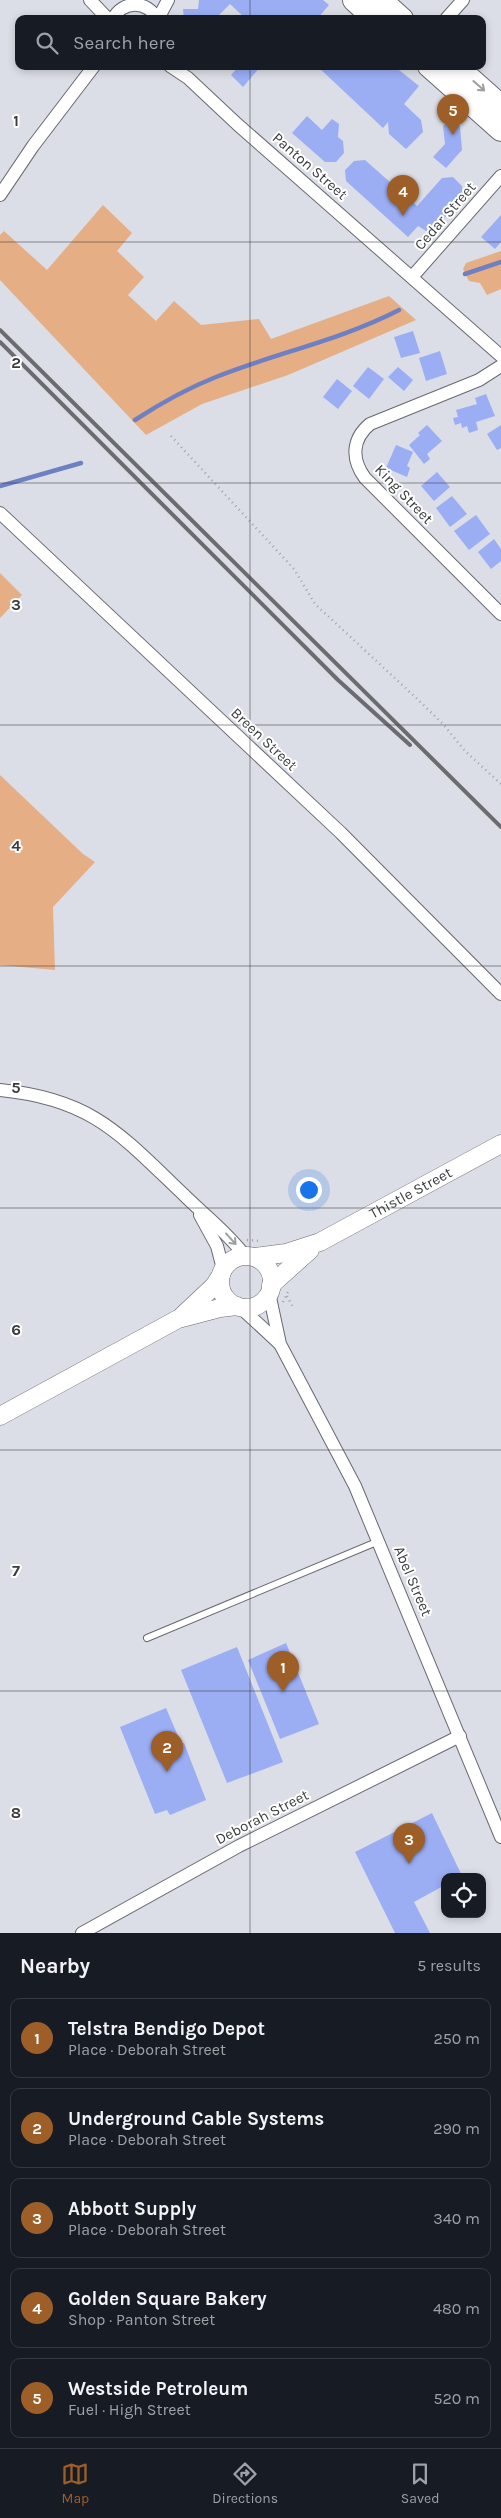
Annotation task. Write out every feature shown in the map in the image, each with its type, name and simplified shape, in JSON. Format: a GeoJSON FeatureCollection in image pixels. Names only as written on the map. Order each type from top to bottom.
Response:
{"type":"FeatureCollection","features":[{"type":"Feature","properties":{"kind":"highway"},"geometry":{"type":"LineString","coordinates":[[354,0],[371,15]]}},
{"type":"Feature","properties":{"kind":"highway"},"geometry":{"type":"LineString","coordinates":[[380,0],[397,15]]}},
{"type":"Feature","properties":{"kind":"highway"},"geometry":{"type":"LineString","coordinates":[[434,70],[501,130]]}},
{"type":"Feature","properties":{"kind":"highway"},"geometry":{"type":"LineString","coordinates":[[460,70],[501,106]]}},
{"type":"Feature","properties":{"kind":"street"},"geometry":{"type":"LineString","coordinates":[[90,0],[104,15]]}},
{"type":"Feature","properties":{"kind":"street"},"geometry":{"type":"LineString","coordinates":[[113,0],[128,4],[144,2],[154,15]]}},
{"type":"Feature","properties":{"kind":"street"},"geometry":{"type":"LineString","coordinates":[[159,15],[168,0]]}},
{"type":"Feature","properties":{"kind":"street"},"geometry":{"type":"LineString","coordinates":[[450,15],[463,0]]}},
{"type":"Feature","properties":{"kind":"street"},"geometry":{"type":"LineString","coordinates":[[115,15],[128,4]]}},
{"type":"Feature","properties":{"kind":"street"},"geometry":{"type":"LineString","coordinates":[[0,195],[34,146],[92,70]]}},
{"type":"Feature","properties":{"kind":"street"},"geometry":{"type":"LineString","coordinates":[[176,70],[188,78]]}},
{"type":"Feature","properties":{"kind":"street"},"geometry":{"type":"LineString","coordinates":[[183,70],[188,78]]}},
{"type":"Feature","properties":{"kind":"street","name":"Panton Street"},"geometry":{"type":"LineString","coordinates":[[188,78],[243,129],[501,356]]}},
{"type":"Feature","properties":{"kind":"street","name":"Cedar Street"},"geometry":{"type":"LineString","coordinates":[[412,277],[501,176]]}},
{"type":"Feature","properties":{"kind":"street","name":"King Street"},"geometry":{"type":"LineString","coordinates":[[501,366],[479,380],[370,424],[358,436],[354,453],[360,471],[368,482],[501,614]]}},
{"type":"Feature","properties":{"kind":"street","name":"Breen Street"},"geometry":{"type":"LineString","coordinates":[[0,513],[341,833],[501,994]]}},
{"type":"Feature","properties":{"kind":"street"},"geometry":{"type":"LineString","coordinates":[[0,1090],[58,1100],[96,1118],[115,1130],[250,1257],[268,1268],[270,1289],[257,1305],[220,1308],[178,1319],[0,1416]]}},
{"type":"Feature","properties":{"kind":"street","name":"Thistle Street"},"geometry":{"type":"LineString","coordinates":[[250,1257],[286,1254],[320,1242],[501,1144]]}},
{"type":"Feature","properties":{"kind":"street"},"geometry":{"type":"LineString","coordinates":[[190,1201],[218,1246],[222,1272],[220,1282],[224,1297],[238,1307]]}},
{"type":"Feature","properties":{"kind":"street","name":"Thistle Street"},"geometry":{"type":"LineString","coordinates":[[270,1289],[320,1242]]}},
{"type":"Feature","properties":{"kind":"street"},"geometry":{"type":"LineString","coordinates":[[178,1319],[214,1286],[222,1272],[236,1258],[250,1257]]}},
{"type":"Feature","properties":{"kind":"street","name":"Abel Street"},"geometry":{"type":"LineString","coordinates":[[270,1289],[280,1344],[340,1456],[379,1541],[501,1837]]}},
{"type":"Feature","properties":{"kind":"street","name":"Abel Street"},"geometry":{"type":"LineString","coordinates":[[238,1307],[280,1344]]}},
{"type":"Feature","properties":{"kind":"street","name":"Deborah Street"},"geometry":{"type":"LineString","coordinates":[[82,1933],[239,1846],[460,1736]]}},
{"type":"Feature","properties":{"kind":"lane"},"geometry":{"type":"LineString","coordinates":[[147,1638],[379,1541]]}},
{"type":"Feature","properties":{"kind":"path"},"geometry":{"type":"LineString","coordinates":[[171,436],[294,569],[315,604],[414,695],[443,724],[465,751],[501,784]]}},
{"type":"Feature","properties":{"kind":"path"},"geometry":{"type":"LineString","coordinates":[[287,1296],[294,1308]]}},
{"type":"Feature","properties":{"kind":"shaded area"},"geometry":{"type":"Polygon","coordinates":[[[103,205],[132,233],[117,251],[144,277],[128,295],[156,321],[174,301],[201,325],[259,319],[271,339],[389,296],[416,320],[288,375],[202,404],[146,435],[0,280],[0,235],[4,231],[47,270],[103,205]]]}},
{"type":"Feature","properties":{"kind":"shaded area"},"geometry":{"type":"Polygon","coordinates":[[[501,251],[501,289],[487,295],[480,283],[469,281],[463,269],[466,263],[501,251]]]}},
{"type":"Feature","properties":{"kind":"shaded area"},"geometry":{"type":"Polygon","coordinates":[[[0,573],[22,595],[0,618],[0,573]]]}},
{"type":"Feature","properties":{"kind":"shaded area"},"geometry":{"type":"Polygon","coordinates":[[[0,775],[83,854],[95,862],[53,907],[55,970],[0,965],[0,775]]]}},
{"type":"Feature","properties":{"kind":"building"},"geometry":{"type":"Polygon","coordinates":[[[199,0],[323,0],[329,5],[320,15],[242,15],[230,4],[219,15],[184,15],[183,9],[198,9],[199,0]]]}},
{"type":"Feature","properties":{"kind":"building"},"geometry":{"type":"Polygon","coordinates":[[[235,70],[258,70],[243,87],[231,75],[235,70]]]}},
{"type":"Feature","properties":{"kind":"building"},"geometry":{"type":"Polygon","coordinates":[[[321,70],[399,70],[419,86],[404,104],[421,120],[423,132],[406,149],[389,134],[388,122],[383,128],[321,70]]]}},
{"type":"Feature","properties":{"kind":"building"},"geometry":{"type":"Polygon","coordinates":[[[307,116],[322,130],[332,119],[339,124],[338,137],[343,141],[344,153],[336,162],[325,162],[292,133],[307,116]]]}},
{"type":"Feature","properties":{"kind":"building"},"geometry":{"type":"Polygon","coordinates":[[[451,118],[460,126],[462,150],[446,168],[433,157],[445,144],[443,126],[451,118]]]}},
{"type":"Feature","properties":{"kind":"building"},"geometry":{"type":"Polygon","coordinates":[[[365,160],[417,206],[442,178],[453,177],[462,186],[463,197],[431,234],[418,226],[408,237],[346,181],[345,170],[354,161],[365,160]]]}},
{"type":"Feature","properties":{"kind":"building"},"geometry":{"type":"Polygon","coordinates":[[[501,215],[501,242],[495,249],[481,237],[501,215]]]}},
{"type":"Feature","properties":{"kind":"building"},"geometry":{"type":"Polygon","coordinates":[[[413,331],[420,353],[401,358],[394,337],[413,331]]]}},
{"type":"Feature","properties":{"kind":"building"},"geometry":{"type":"Polygon","coordinates":[[[440,351],[447,374],[426,381],[419,358],[440,351]]]}},
{"type":"Feature","properties":{"kind":"building"},"geometry":{"type":"Polygon","coordinates":[[[368,367],[384,379],[369,399],[353,386],[368,367]]]}},
{"type":"Feature","properties":{"kind":"building"},"geometry":{"type":"Polygon","coordinates":[[[398,367],[413,380],[404,391],[388,377],[398,367]]]}},
{"type":"Feature","properties":{"kind":"building"},"geometry":{"type":"Polygon","coordinates":[[[337,379],[352,391],[338,409],[323,397],[337,379]]]}},
{"type":"Feature","properties":{"kind":"building"},"geometry":{"type":"Polygon","coordinates":[[[486,394],[495,416],[476,422],[478,430],[469,433],[467,426],[462,428],[461,423],[455,425],[453,418],[458,417],[456,410],[477,404],[475,398],[486,394]]]}},
{"type":"Feature","properties":{"kind":"building"},"geometry":{"type":"Polygon","coordinates":[[[427,425],[442,441],[427,454],[430,459],[424,464],[409,445],[427,425]]]}},
{"type":"Feature","properties":{"kind":"building"},"geometry":{"type":"Polygon","coordinates":[[[501,425],[501,448],[497,450],[487,434],[501,425]]]}},
{"type":"Feature","properties":{"kind":"building"},"geometry":{"type":"Polygon","coordinates":[[[396,445],[413,452],[407,466],[410,468],[407,477],[386,468],[396,445]]]}},
{"type":"Feature","properties":{"kind":"building"},"geometry":{"type":"Polygon","coordinates":[[[437,472],[450,487],[434,501],[421,486],[437,472]]]}},
{"type":"Feature","properties":{"kind":"building"},"geometry":{"type":"Polygon","coordinates":[[[452,496],[467,514],[450,527],[436,508],[452,496]]]}},
{"type":"Feature","properties":{"kind":"building"},"geometry":{"type":"Polygon","coordinates":[[[476,515],[490,534],[469,550],[454,531],[476,515]]]}},
{"type":"Feature","properties":{"kind":"building"},"geometry":{"type":"Polygon","coordinates":[[[494,539],[501,549],[501,561],[491,569],[478,552],[494,539]]]}},
{"type":"Feature","properties":{"kind":"building"},"geometry":{"type":"Polygon","coordinates":[[[286,1643],[319,1724],[280,1739],[248,1660],[286,1643]]]}},
{"type":"Feature","properties":{"kind":"building"},"geometry":{"type":"Polygon","coordinates":[[[237,1647],[283,1762],[227,1783],[181,1670],[237,1647]]]}},
{"type":"Feature","properties":{"kind":"building"},"geometry":{"type":"Polygon","coordinates":[[[166,1708],[181,1743],[184,1743],[206,1800],[170,1815],[167,1810],[155,1814],[120,1727],[166,1708]]]}},
{"type":"Feature","properties":{"kind":"building"},"geometry":{"type":"Polygon","coordinates":[[[432,1813],[461,1873],[441,1873],[441,1887],[414,1902],[430,1933],[395,1933],[355,1852],[432,1813]]]}},
{"type":"Feature","properties":{"kind":"waterway"},"geometry":{"type":"LineString","coordinates":[[465,274],[501,262]]}},
{"type":"Feature","properties":{"kind":"waterway"},"geometry":{"type":"LineString","coordinates":[[135,420],[175,396],[206,381],[239,368],[354,330],[399,310]]}},
{"type":"Feature","properties":{"kind":"waterway"},"geometry":{"type":"LineString","coordinates":[[0,486],[81,463]]}},
{"type":"Feature","properties":{"kind":"railway"},"geometry":{"type":"LineString","coordinates":[[0,330],[501,827]]}},
{"type":"Feature","properties":{"kind":"railway"},"geometry":{"type":"LineString","coordinates":[[0,342],[338,680],[410,745]]}},
{"type":"Feature","properties":{"kind":"place","name":"Westside Petroleum"},"geometry":{"type":"Point","coordinates":[453,135]}},
{"type":"Feature","properties":{"kind":"place","name":"Golden Square Bakery"},"geometry":{"type":"Point","coordinates":[403,216]}},
{"type":"Feature","properties":{"kind":"place","name":"Telstra Bendigo Depot"},"geometry":{"type":"Point","coordinates":[283,1692]}},
{"type":"Feature","properties":{"kind":"place","name":"Underground Cable Systems"},"geometry":{"type":"Point","coordinates":[167,1772]}},
{"type":"Feature","properties":{"kind":"place","name":"Abbott Supply"},"geometry":{"type":"Point","coordinates":[409,1864]}}]}
